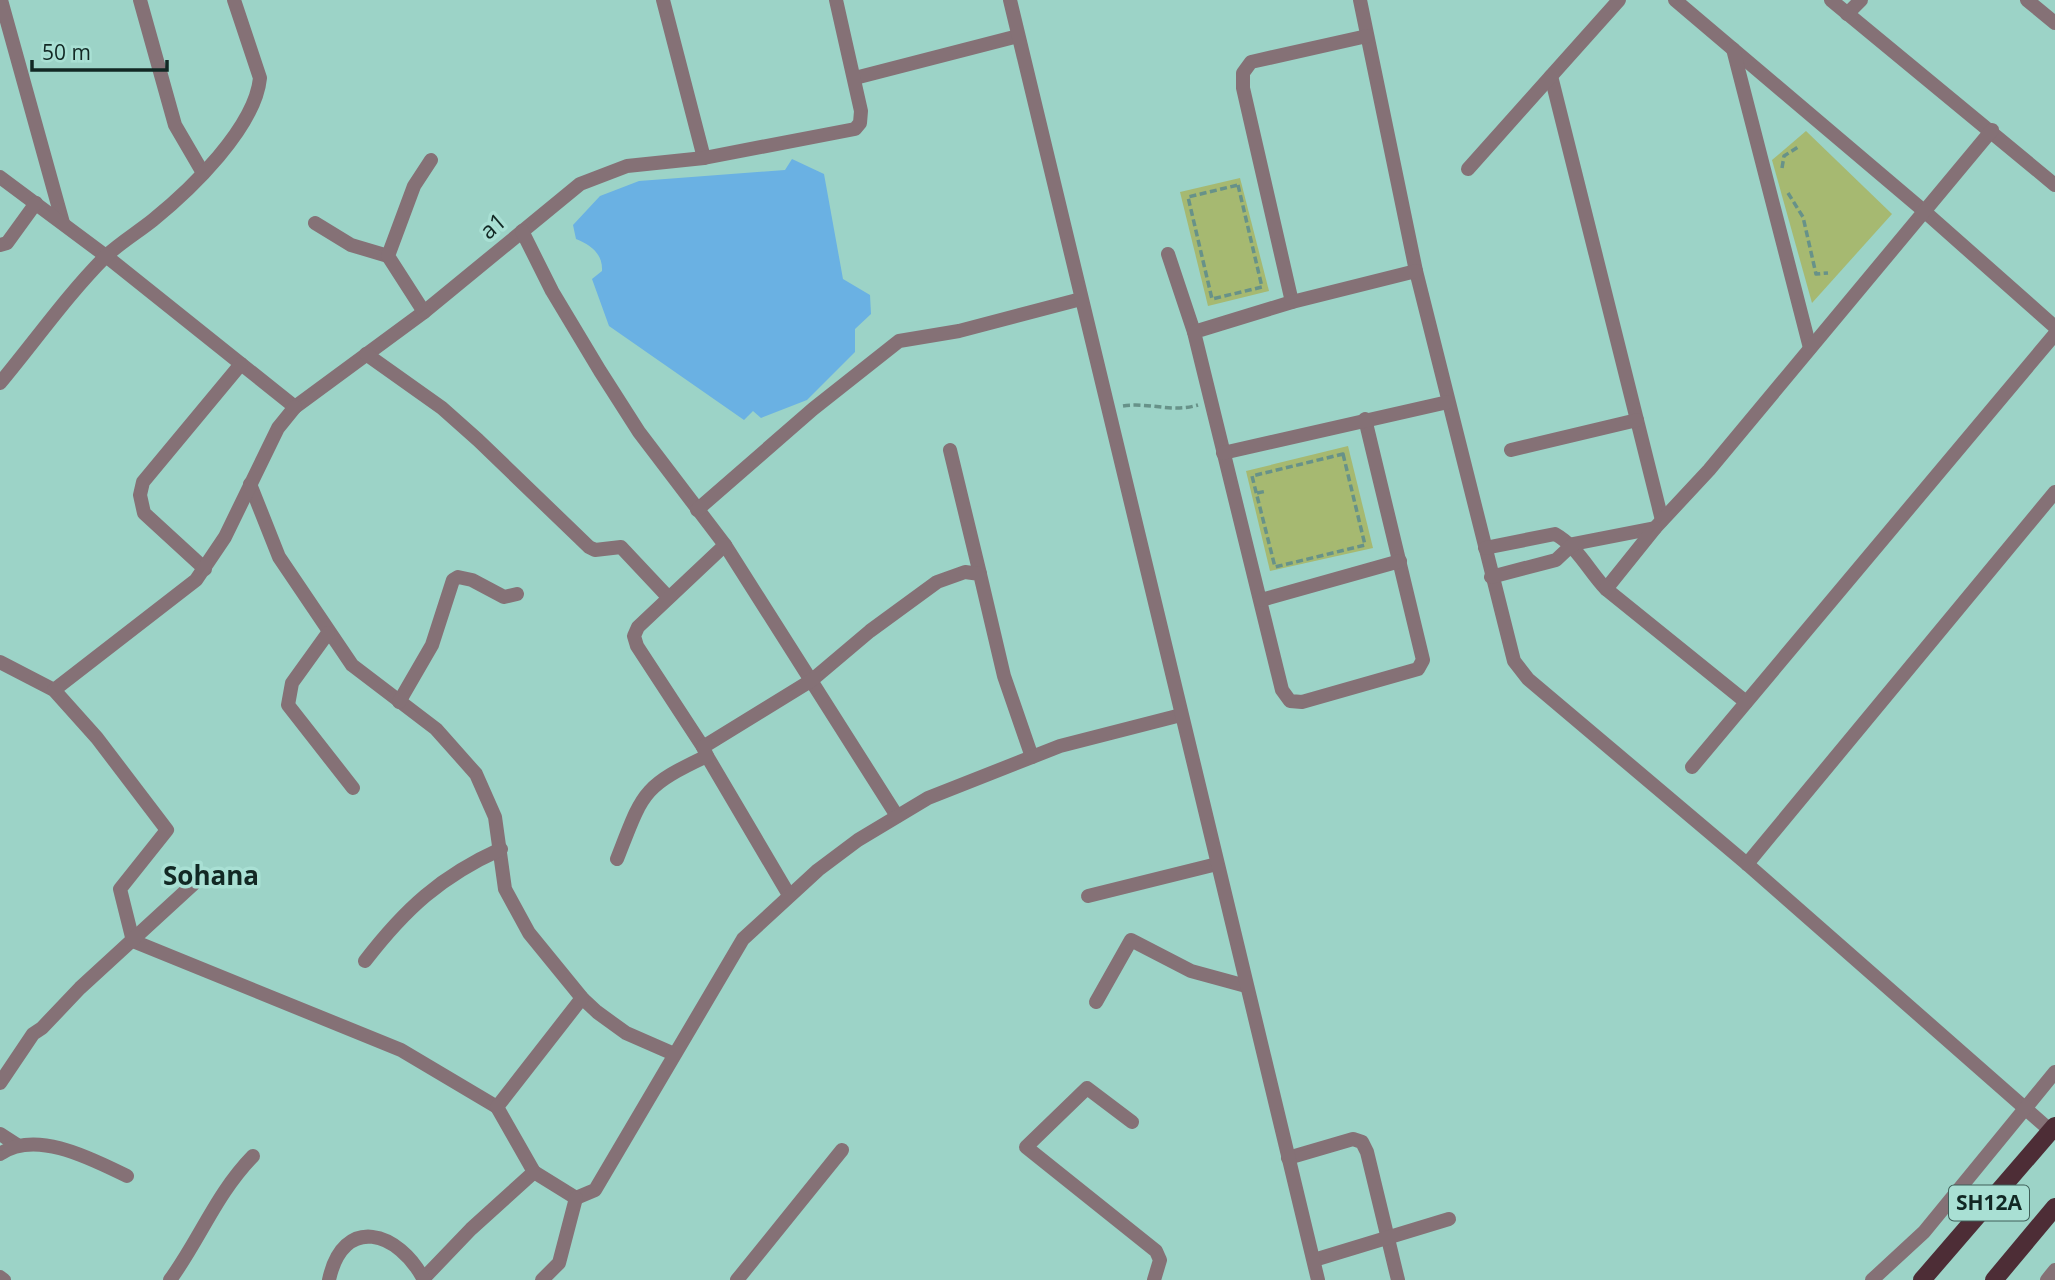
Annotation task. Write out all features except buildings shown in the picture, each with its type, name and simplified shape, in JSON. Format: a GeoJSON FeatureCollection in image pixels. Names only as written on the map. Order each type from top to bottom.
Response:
{"type":"FeatureCollection","features":[{"type":"Feature","properties":{"kind":"main road","name":"SH12A"},"geometry":{"type":"LineString","coordinates":[[1922,1280],[2053,1129]]}},
{"type":"Feature","properties":{"kind":"main road","name":"SH12A"},"geometry":{"type":"LineString","coordinates":[[1994,1280],[2055,1208]]}},
{"type":"Feature","properties":{"kind":"street"},"geometry":{"type":"LineString","coordinates":[[1,0],[63,223]]}},
{"type":"Feature","properties":{"kind":"street"},"geometry":{"type":"LineString","coordinates":[[140,0],[175,125],[203,173]]}},
{"type":"Feature","properties":{"kind":"street"},"geometry":{"type":"LineString","coordinates":[[0,383],[107,256],[155,219],[203,173],[249,112],[258,92],[256,63],[234,0]]}},
{"type":"Feature","properties":{"kind":"street"},"geometry":{"type":"LineString","coordinates":[[663,0],[704,158]]}},
{"type":"Feature","properties":{"kind":"street","name":"a1"},"geometry":{"type":"LineString","coordinates":[[54,690],[196,580],[205,569],[278,428],[295,407],[424,312],[580,184],[604,172],[627,166],[704,158],[855,130],[860,123],[861,111],[836,0]]}},
{"type":"Feature","properties":{"kind":"street"},"geometry":{"type":"LineString","coordinates":[[1010,0],[1318,1280]]}},
{"type":"Feature","properties":{"kind":"street"},"geometry":{"type":"LineString","coordinates":[[1360,0],[1416,271],[1514,661],[1528,679],[1747,864],[2026,1110],[2053,1129]]}},
{"type":"Feature","properties":{"kind":"street"},"geometry":{"type":"LineString","coordinates":[[1468,169],[1619,0]]}},
{"type":"Feature","properties":{"kind":"street"},"geometry":{"type":"LineString","coordinates":[[1675,0],[1924,211],[2055,327]]}},
{"type":"Feature","properties":{"kind":"street"},"geometry":{"type":"LineString","coordinates":[[1831,0],[1992,130],[2055,185]]}},
{"type":"Feature","properties":{"kind":"street"},"geometry":{"type":"LineString","coordinates":[[1847,14],[1861,0]]}},
{"type":"Feature","properties":{"kind":"street"},"geometry":{"type":"LineString","coordinates":[[2027,0],[2052,16]]}},
{"type":"Feature","properties":{"kind":"street"},"geometry":{"type":"LineString","coordinates":[[855,78],[1018,36]]}},
{"type":"Feature","properties":{"kind":"street"},"geometry":{"type":"LineString","coordinates":[[1292,302],[1243,88],[1243,73],[1251,62],[1367,36]]}},
{"type":"Feature","properties":{"kind":"street"},"geometry":{"type":"LineString","coordinates":[[1733,49],[1810,348]]}},
{"type":"Feature","properties":{"kind":"street"},"geometry":{"type":"LineString","coordinates":[[1551,76],[1637,420],[1658,524]]}},
{"type":"Feature","properties":{"kind":"street"},"geometry":{"type":"LineString","coordinates":[[1606,589],[1658,524],[1709,470],[1992,130]]}},
{"type":"Feature","properties":{"kind":"street"},"geometry":{"type":"LineString","coordinates":[[388,256],[415,186],[431,160]]}},
{"type":"Feature","properties":{"kind":"street"},"geometry":{"type":"LineString","coordinates":[[0,177],[107,256],[295,407]]}},
{"type":"Feature","properties":{"kind":"street"},"geometry":{"type":"LineString","coordinates":[[0,245],[7,243],[36,203]]}},
{"type":"Feature","properties":{"kind":"street"},"geometry":{"type":"LineString","coordinates":[[315,223],[351,245],[388,256],[424,312]]}},
{"type":"Feature","properties":{"kind":"street"},"geometry":{"type":"LineString","coordinates":[[522,231],[552,291],[639,432],[725,545],[897,816]]}},
{"type":"Feature","properties":{"kind":"street"},"geometry":{"type":"LineString","coordinates":[[1168,254],[1194,332],[1282,690],[1290,701],[1301,702],[1418,669],[1423,660],[1422,646],[1365,419]]}},
{"type":"Feature","properties":{"kind":"street"},"geometry":{"type":"LineString","coordinates":[[1194,332],[1292,302],[1416,271]]}},
{"type":"Feature","properties":{"kind":"street"},"geometry":{"type":"LineString","coordinates":[[697,510],[813,409],[899,341],[958,331],[1081,299]]}},
{"type":"Feature","properties":{"kind":"street"},"geometry":{"type":"LineString","coordinates":[[1692,767],[2055,334]]}},
{"type":"Feature","properties":{"kind":"street"},"geometry":{"type":"LineString","coordinates":[[366,354],[469,432],[589,547],[595,550],[621,547],[668,597]]}},
{"type":"Feature","properties":{"kind":"street"},"geometry":{"type":"LineString","coordinates":[[205,569],[144,513],[140,495],[143,482],[241,364]]}},
{"type":"Feature","properties":{"kind":"street"},"geometry":{"type":"LineString","coordinates":[[1223,453],[1448,402]]}},
{"type":"Feature","properties":{"kind":"street"},"geometry":{"type":"LineString","coordinates":[[1511,450],[1637,420]]}},
{"type":"Feature","properties":{"kind":"street"},"geometry":{"type":"LineString","coordinates":[[950,450],[1003,676],[1032,757]]}},
{"type":"Feature","properties":{"kind":"street"},"geometry":{"type":"LineString","coordinates":[[250,484],[279,557],[352,665],[454,746],[476,774],[495,817],[502,874],[513,909],[582,998],[626,1033],[674,1054]]}},
{"type":"Feature","properties":{"kind":"street"},"geometry":{"type":"LineString","coordinates":[[1747,864],[2055,492]]}},
{"type":"Feature","properties":{"kind":"street"},"geometry":{"type":"LineString","coordinates":[[1491,577],[1556,560],[1573,544],[1658,524]]}},
{"type":"Feature","properties":{"kind":"street"},"geometry":{"type":"LineString","coordinates":[[1485,548],[1555,534],[1573,544],[1588,570],[1606,589],[1746,702]]}},
{"type":"Feature","properties":{"kind":"street"},"geometry":{"type":"LineString","coordinates":[[725,545],[668,597],[638,627],[634,636],[637,646],[705,752],[789,895]]}},
{"type":"Feature","properties":{"kind":"street"},"geometry":{"type":"LineString","coordinates":[[1261,600],[1399,561]]}},
{"type":"Feature","properties":{"kind":"street"},"geometry":{"type":"LineString","coordinates":[[617,859],[640,800],[648,789],[812,680],[860,638],[937,582],[965,572],[980,574]]}},
{"type":"Feature","properties":{"kind":"street"},"geometry":{"type":"LineString","coordinates":[[399,702],[429,653],[453,580],[458,577],[472,580],[504,597],[517,594]]}},
{"type":"Feature","properties":{"kind":"street"},"geometry":{"type":"LineString","coordinates":[[328,633],[292,683],[288,705],[353,788]]}},
{"type":"Feature","properties":{"kind":"street"},"geometry":{"type":"LineString","coordinates":[[0,662],[54,690],[97,738],[167,830],[120,889],[132,941]]}},
{"type":"Feature","properties":{"kind":"street"},"geometry":{"type":"LineString","coordinates":[[576,1198],[595,1190],[743,939],[789,895],[858,840],[928,798],[1090,737],[1181,715]]}},
{"type":"Feature","properties":{"kind":"street"},"geometry":{"type":"LineString","coordinates":[[365,961],[396,923],[431,888],[472,862],[501,849]]}},
{"type":"Feature","properties":{"kind":"street"},"geometry":{"type":"LineString","coordinates":[[1088,896],[1217,864]]}},
{"type":"Feature","properties":{"kind":"street"},"geometry":{"type":"LineString","coordinates":[[0,1083],[33,1034],[201,877]]}},
{"type":"Feature","properties":{"kind":"street"},"geometry":{"type":"LineString","coordinates":[[1096,1002],[1131,940],[1191,971],[1246,986]]}},
{"type":"Feature","properties":{"kind":"street"},"geometry":{"type":"LineString","coordinates":[[132,941],[401,1050],[497,1107],[534,1172],[576,1198]]}},
{"type":"Feature","properties":{"kind":"street"},"geometry":{"type":"LineString","coordinates":[[497,1107],[582,998]]}},
{"type":"Feature","properties":{"kind":"street"},"geometry":{"type":"LineString","coordinates":[[1872,1280],[1924,1233],[2055,1072]]}},
{"type":"Feature","properties":{"kind":"street"},"geometry":{"type":"LineString","coordinates":[[1132,1122],[1087,1088],[1026,1147],[1156,1251],[1160,1261],[1154,1280]]}},
{"type":"Feature","properties":{"kind":"street"},"geometry":{"type":"LineString","coordinates":[[0,1135],[17,1145],[53,1147],[127,1176]]}},
{"type":"Feature","properties":{"kind":"street"},"geometry":{"type":"LineString","coordinates":[[1288,1158],[1353,1139],[1362,1142],[1367,1152],[1398,1280]]}},
{"type":"Feature","properties":{"kind":"street"},"geometry":{"type":"LineString","coordinates":[[0,1154],[17,1145]]}},
{"type":"Feature","properties":{"kind":"street"},"geometry":{"type":"LineString","coordinates":[[737,1280],[842,1150]]}},
{"type":"Feature","properties":{"kind":"street"},"geometry":{"type":"LineString","coordinates":[[170,1280],[205,1219],[253,1156]]}},
{"type":"Feature","properties":{"kind":"street"},"geometry":{"type":"LineString","coordinates":[[329,1280],[341,1252],[363,1237],[372,1235],[389,1240],[424,1279],[471,1229],[534,1172]]}},
{"type":"Feature","properties":{"kind":"street"},"geometry":{"type":"LineString","coordinates":[[542,1280],[559,1263],[576,1198]]}},
{"type":"Feature","properties":{"kind":"street"},"geometry":{"type":"LineString","coordinates":[[1314,1260],[1449,1219]]}},
{"type":"Feature","properties":{"kind":"street"},"geometry":{"type":"LineString","coordinates":[[2047,1280],[2055,1270]]}},
{"type":"Feature","properties":{"kind":"path"},"geometry":{"type":"LineString","coordinates":[[1783,176],[1783,156],[1798,147]]}},
{"type":"Feature","properties":{"kind":"path"},"geometry":{"type":"LineString","coordinates":[[1238,185],[1262,287],[1212,299],[1188,197],[1238,185]]}},
{"type":"Feature","properties":{"kind":"path"},"geometry":{"type":"LineString","coordinates":[[1786,185],[1803,216],[1816,274],[1828,272]]}},
{"type":"Feature","properties":{"kind":"path"},"geometry":{"type":"LineString","coordinates":[[1107,409],[1136,404],[1184,410],[1210,402]]}},
{"type":"Feature","properties":{"kind":"path"},"geometry":{"type":"LineString","coordinates":[[1343,454],[1365,545],[1275,567],[1256,493],[1252,476],[1343,454]]}},
{"type":"Feature","properties":{"kind":"path"},"geometry":{"type":"LineString","coordinates":[[1256,493],[1267,491]]}},
{"type":"Feature","properties":{"kind":"green space"},"geometry":{"type":"Polygon","coordinates":[[[1806,131],[1892,214],[1812,303],[1772,160],[1806,131]]]}},
{"type":"Feature","properties":{"kind":"green space"},"geometry":{"type":"Polygon","coordinates":[[[1240,178],[1269,291],[1208,306],[1180,192],[1240,178]]]}},
{"type":"Feature","properties":{"kind":"green space"},"geometry":{"type":"Polygon","coordinates":[[[1348,446],[1373,548],[1270,571],[1246,471],[1348,446]]]}},
{"type":"Feature","properties":{"kind":"water"},"geometry":{"type":"Polygon","coordinates":[[[792,159],[824,174],[843,279],[870,295],[871,314],[855,329],[855,352],[807,400],[761,418],[753,411],[744,420],[609,326],[592,279],[602,271],[602,265],[591,247],[576,239],[573,225],[600,196],[639,181],[785,170],[792,159]]]}},
{"type":"Feature","properties":{"kind":"district","name":"Sohana"},"geometry":{"type":"Point","coordinates":[211,876]}}]}
